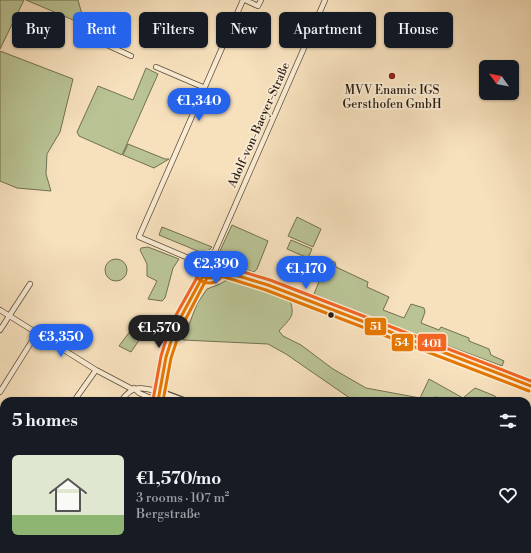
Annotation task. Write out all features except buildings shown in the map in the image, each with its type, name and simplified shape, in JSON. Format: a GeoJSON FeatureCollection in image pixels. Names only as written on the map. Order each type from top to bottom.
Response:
{"type":"FeatureCollection","features":[{"type":"Feature","properties":{"kind":"street"},"geometry":{"type":"LineString","coordinates":[[200,262],[139,237],[244,0],[258,6],[261,0]]}},
{"type":"Feature","properties":{"kind":"street","name":"Adolf-von-Baeyer-Straße"},"geometry":{"type":"LineString","coordinates":[[212,258],[325,0]]}},
{"type":"Feature","properties":{"kind":"street"},"geometry":{"type":"LineString","coordinates":[[114,48],[131,56]]}},
{"type":"Feature","properties":{"kind":"street"},"geometry":{"type":"LineString","coordinates":[[156,67],[204,88]]}},
{"type":"Feature","properties":{"kind":"street"},"geometry":{"type":"LineString","coordinates":[[207,257],[212,258],[218,263],[219,270],[213,277],[204,276],[199,270],[200,262],[207,257]]}},
{"type":"Feature","properties":{"kind":"street"},"geometry":{"type":"LineString","coordinates":[[219,270],[271,286],[531,386]]}},
{"type":"Feature","properties":{"kind":"street"},"geometry":{"type":"LineString","coordinates":[[159,397],[166,357],[176,326],[204,276]]}},
{"type":"Feature","properties":{"kind":"street"},"geometry":{"type":"LineString","coordinates":[[0,330],[30,284]]}},
{"type":"Feature","properties":{"kind":"street"},"geometry":{"type":"LineString","coordinates":[[0,310],[96,370],[149,397]]}},
{"type":"Feature","properties":{"kind":"street"},"geometry":{"type":"LineString","coordinates":[[0,392],[37,333]]}},
{"type":"Feature","properties":{"kind":"street"},"geometry":{"type":"LineString","coordinates":[[77,397],[96,370]]}},
{"type":"Feature","properties":{"kind":"street"},"geometry":{"type":"LineString","coordinates":[[125,397],[133,389],[140,388],[160,392],[173,397]]}},
{"type":"Feature","properties":{"kind":"green space"},"geometry":{"type":"Polygon","coordinates":[[[0,0],[24,0],[18,12],[12,12],[12,24],[0,49],[0,0]]]}},
{"type":"Feature","properties":{"kind":"green space"},"geometry":{"type":"Polygon","coordinates":[[[26,0],[78,0],[81,12],[73,12],[73,20],[65,17],[65,12],[54,12],[26,0]]]}},
{"type":"Feature","properties":{"kind":"green space"},"geometry":{"type":"Polygon","coordinates":[[[0,51],[73,79],[60,132],[47,154],[46,174],[51,191],[17,188],[0,181],[0,51]]]}},
{"type":"Feature","properties":{"kind":"green space"},"geometry":{"type":"Polygon","coordinates":[[[146,68],[158,74],[122,155],[79,136],[77,132],[98,86],[133,100],[146,68]]]}},
{"type":"Feature","properties":{"kind":"green space"},"geometry":{"type":"Polygon","coordinates":[[[128,144],[165,159],[169,159],[154,168],[123,155],[128,144]]]}},
{"type":"Feature","properties":{"kind":"green space"},"geometry":{"type":"Polygon","coordinates":[[[297,217],[321,229],[313,247],[288,236],[297,217]]]}},
{"type":"Feature","properties":{"kind":"green space"},"geometry":{"type":"Polygon","coordinates":[[[232,225],[268,241],[257,269],[254,272],[230,263],[220,251],[232,225]]]}},
{"type":"Feature","properties":{"kind":"green space"},"geometry":{"type":"Polygon","coordinates":[[[162,227],[212,247],[209,250],[200,252],[159,235],[162,227]]]}},
{"type":"Feature","properties":{"kind":"green space"},"geometry":{"type":"Polygon","coordinates":[[[291,240],[312,249],[308,258],[287,249],[291,240]]]}},
{"type":"Feature","properties":{"kind":"green space"},"geometry":{"type":"Polygon","coordinates":[[[148,247],[179,259],[173,268],[165,298],[162,301],[148,299],[157,281],[147,276],[147,264],[140,250],[141,248],[148,247]]]}},
{"type":"Feature","properties":{"kind":"green space"},"geometry":{"type":"Polygon","coordinates":[[[116,259],[124,262],[127,270],[124,278],[116,281],[108,278],[105,270],[108,262],[116,259]]]}},
{"type":"Feature","properties":{"kind":"green space"},"geometry":{"type":"Polygon","coordinates":[[[328,260],[335,262],[336,267],[368,282],[367,287],[389,297],[383,310],[404,318],[411,304],[424,308],[425,312],[421,323],[439,330],[441,327],[469,338],[469,341],[489,349],[491,355],[504,361],[502,366],[317,297],[314,294],[328,260]]]}},
{"type":"Feature","properties":{"kind":"green space"},"geometry":{"type":"Polygon","coordinates":[[[230,278],[267,290],[290,301],[292,306],[292,314],[279,331],[283,336],[301,345],[333,369],[366,388],[415,397],[348,397],[286,354],[268,344],[183,340],[197,304],[207,289],[230,278]]]}},
{"type":"Feature","properties":{"kind":"green space"},"geometry":{"type":"Polygon","coordinates":[[[131,330],[142,336],[131,352],[119,346],[131,330]]]}},
{"type":"Feature","properties":{"kind":"green space"},"geometry":{"type":"Polygon","coordinates":[[[429,379],[461,397],[420,397],[429,379]]]}},
{"type":"Feature","properties":{"kind":"green space"},"geometry":{"type":"Polygon","coordinates":[[[475,388],[496,397],[464,397],[475,388]]]}},
{"type":"Feature","properties":{"kind":"transit line","name":"54"},"geometry":{"type":"LineString","coordinates":[[209,253],[220,257],[224,268],[220,279],[209,283],[198,279],[194,268],[198,257],[209,253]]}},
{"type":"Feature","properties":{"kind":"transit line","name":"51"},"geometry":{"type":"LineString","coordinates":[[209,258],[216,261],[219,268],[216,275],[209,278],[202,275],[199,268],[202,261],[209,258]]}},
{"type":"Feature","properties":{"kind":"transit line","name":"401"},"geometry":{"type":"LineString","coordinates":[[207,263],[211,263],[213,264],[214,268],[213,272],[207,273],[204,270],[204,266],[207,263]]}},
{"type":"Feature","properties":{"kind":"transit line","name":"401"},"geometry":{"type":"LineString","coordinates":[[220,265],[270,280],[531,381]]}},
{"type":"Feature","properties":{"kind":"transit line","name":"51"},"geometry":{"type":"LineString","coordinates":[[219,270],[268,285],[531,386]]}},
{"type":"Feature","properties":{"kind":"transit line","name":"401"},"geometry":{"type":"LineString","coordinates":[[154,397],[161,356],[171,324],[199,274]]}},
{"type":"Feature","properties":{"kind":"transit line","name":"54"},"geometry":{"type":"LineString","coordinates":[[218,275],[266,290],[529,391]]}},
{"type":"Feature","properties":{"kind":"transit line","name":"51"},"geometry":{"type":"LineString","coordinates":[[159,397],[166,357],[176,326],[203,276]]}},
{"type":"Feature","properties":{"kind":"transit line","name":"54"},"geometry":{"type":"LineString","coordinates":[[164,397],[171,358],[181,328],[207,278]]}},
{"type":"Feature","properties":{"kind":"place","name":"MVV Enamic IGS Gersthofen GmbH"},"geometry":{"type":"Point","coordinates":[392,76]}}]}
